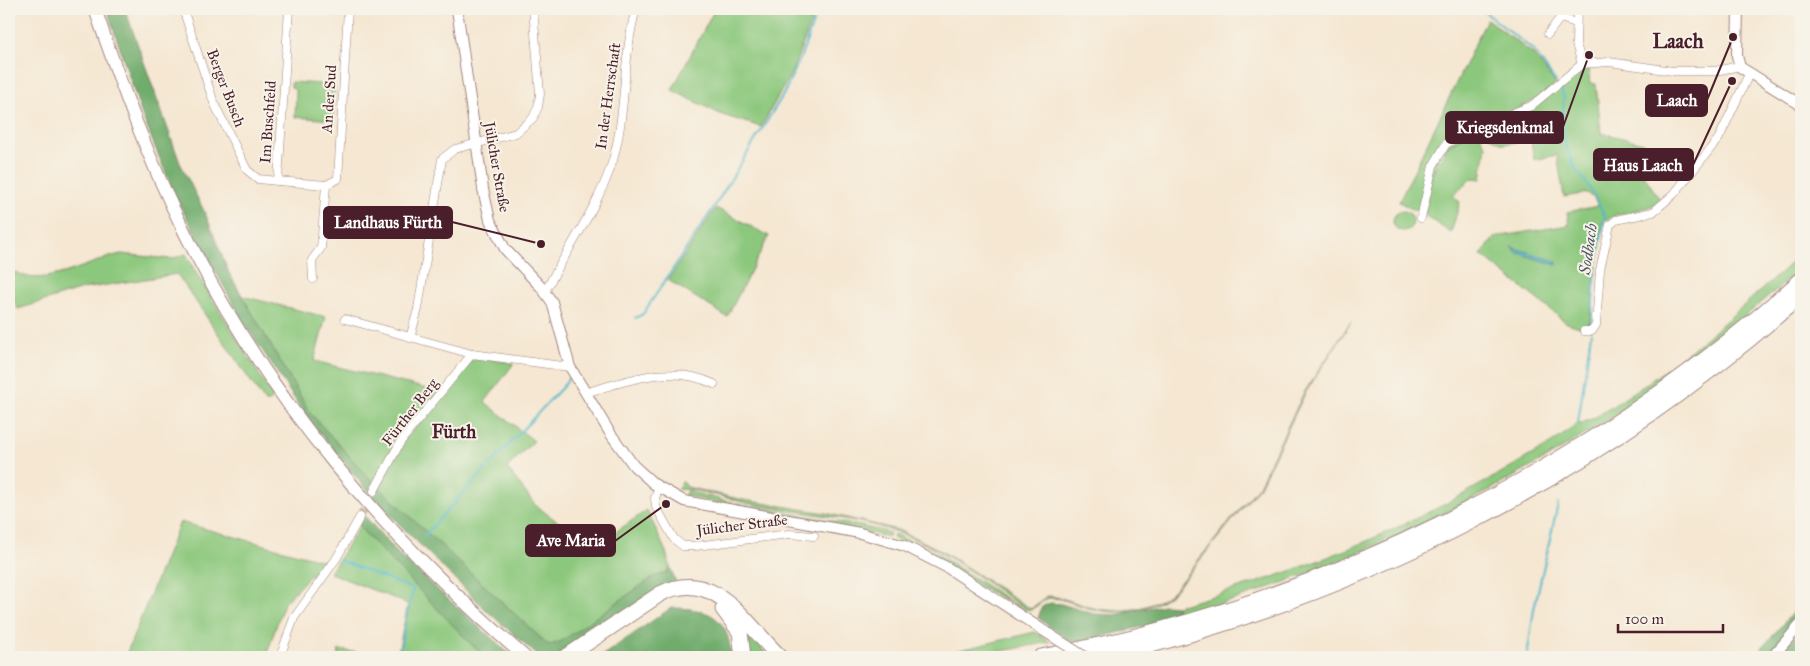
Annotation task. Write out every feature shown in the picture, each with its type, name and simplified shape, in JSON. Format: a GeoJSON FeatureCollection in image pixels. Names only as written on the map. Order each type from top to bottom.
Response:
{"type":"FeatureCollection","features":[{"type":"Feature","properties":{"kind":"highway"},"geometry":{"type":"LineString","coordinates":[[1041,657],[1141,636],[1249,604],[1343,569],[1433,529],[1531,476],[1628,416],[1707,358],[1801,280]]}},
{"type":"Feature","properties":{"kind":"highway"},"geometry":{"type":"LineString","coordinates":[[1104,657],[1185,636],[1282,605],[1364,573],[1463,526],[1566,470],[1640,422],[1735,351],[1801,296]]}},
{"type":"Feature","properties":{"kind":"highway"},"geometry":{"type":"LineString","coordinates":[[566,657],[660,594],[674,588],[692,587],[713,593],[731,604],[780,657]]}},
{"type":"Feature","properties":{"kind":"highway"},"geometry":{"type":"LineString","coordinates":[[583,656],[663,602],[672,598],[693,596],[713,602],[734,620],[740,632],[743,657]]}},
{"type":"Feature","properties":{"kind":"main road"},"geometry":{"type":"LineString","coordinates":[[94,9],[131,111],[172,206],[211,284],[259,362],[308,433],[367,504],[450,590],[525,657]]}},
{"type":"Feature","properties":{"kind":"street","name":"Berger Busch"},"geometry":{"type":"LineString","coordinates":[[183,9],[214,103],[248,172],[260,180],[278,181]]}},
{"type":"Feature","properties":{"kind":"street","name":"Im Buschfeld"},"geometry":{"type":"LineString","coordinates":[[289,9],[278,181],[326,185]]}},
{"type":"Feature","properties":{"kind":"street","name":"An der Sud"},"geometry":{"type":"LineString","coordinates":[[326,185],[338,179],[348,9]]}},
{"type":"Feature","properties":{"kind":"street","name":"Jülicher Straße"},"geometry":{"type":"LineString","coordinates":[[457,9],[485,204],[493,228],[510,255],[545,292],[554,308],[564,354],[585,393],[626,456],[642,474],[660,488],[655,498],[656,507],[674,539],[683,546],[696,546],[789,534],[814,536]]}},
{"type":"Feature","properties":{"kind":"street"},"geometry":{"type":"LineString","coordinates":[[410,338],[419,303],[440,162],[449,151],[476,142],[516,133],[529,122],[537,110],[540,94],[533,9]]}},
{"type":"Feature","properties":{"kind":"street","name":"In der Herrschaft"},"geometry":{"type":"LineString","coordinates":[[545,292],[599,193],[612,162],[631,28],[636,9]]}},
{"type":"Feature","properties":{"kind":"street"},"geometry":{"type":"LineString","coordinates":[[1577,9],[1576,44],[1582,64]]}},
{"type":"Feature","properties":{"kind":"street"},"geometry":{"type":"LineString","coordinates":[[1738,9],[1737,52],[1740,66],[1749,74],[1801,105]]}},
{"type":"Feature","properties":{"kind":"street"},"geometry":{"type":"LineString","coordinates":[[1548,34],[1560,18],[1576,23]]}},
{"type":"Feature","properties":{"kind":"street"},"geometry":{"type":"LineString","coordinates":[[1421,218],[1433,166],[1446,144],[1463,132],[1536,104],[1582,64],[1606,61],[1673,71],[1715,71],[1740,66]]}},
{"type":"Feature","properties":{"kind":"street"},"geometry":{"type":"LineString","coordinates":[[1588,331],[1596,325],[1599,277],[1610,225],[1616,220],[1656,211],[1674,194],[1719,138],[1749,74]]}},
{"type":"Feature","properties":{"kind":"street"},"geometry":{"type":"LineString","coordinates":[[313,279],[312,260],[321,248],[326,185]]}},
{"type":"Feature","properties":{"kind":"street"},"geometry":{"type":"LineString","coordinates":[[345,319],[472,354],[570,368]]}},
{"type":"Feature","properties":{"kind":"street","name":"Fürther Berg"},"geometry":{"type":"LineString","coordinates":[[374,490],[401,441],[472,354]]}},
{"type":"Feature","properties":{"kind":"street"},"geometry":{"type":"LineString","coordinates":[[585,393],[621,382],[670,372],[691,375],[714,384]]}},
{"type":"Feature","properties":{"kind":"street"},"geometry":{"type":"LineString","coordinates":[[660,488],[678,499],[694,503],[853,532],[895,542],[917,551],[948,568],[1085,657]]}},
{"type":"Feature","properties":{"kind":"street"},"geometry":{"type":"LineString","coordinates":[[280,657],[294,618],[336,559],[360,517]]}},
{"type":"Feature","properties":{"kind":"street"},"geometry":{"type":"LineString","coordinates":[[1772,657],[1801,624]]}},
{"type":"Feature","properties":{"kind":"green space"},"geometry":{"type":"Polygon","coordinates":[[[107,9],[125,9],[180,163],[205,213],[229,273],[310,413],[373,482],[547,644],[551,645],[562,641],[655,576],[667,573],[670,567],[676,582],[556,657],[537,655],[486,610],[376,501],[306,416],[241,318],[176,198],[142,115],[107,9]]]}},
{"type":"Feature","properties":{"kind":"green space"},"geometry":{"type":"Polygon","coordinates":[[[715,9],[816,9],[792,72],[761,127],[722,115],[672,90],[715,9]]]}},
{"type":"Feature","properties":{"kind":"green space"},"geometry":{"type":"Polygon","coordinates":[[[1487,19],[1533,54],[1556,84],[1543,96],[1441,148],[1421,208],[1416,211],[1399,202],[1487,19]]]}},
{"type":"Feature","properties":{"kind":"green space"},"geometry":{"type":"Polygon","coordinates":[[[1588,68],[1590,83],[1596,84],[1601,133],[1644,143],[1635,162],[1661,201],[1646,208],[1617,215],[1603,222],[1589,327],[1582,328],[1567,323],[1481,255],[1495,237],[1569,225],[1567,212],[1598,206],[1593,196],[1591,197],[1588,193],[1564,197],[1557,155],[1534,160],[1531,140],[1503,144],[1486,134],[1493,126],[1535,107],[1584,69],[1588,68]]]}},
{"type":"Feature","properties":{"kind":"green space"},"geometry":{"type":"Polygon","coordinates":[[[291,82],[335,85],[333,120],[295,117],[296,91],[291,87],[291,82]]]}},
{"type":"Feature","properties":{"kind":"green space"},"geometry":{"type":"Polygon","coordinates":[[[1473,131],[1478,132],[1486,146],[1481,179],[1472,178],[1453,196],[1460,202],[1451,233],[1427,217],[1425,213],[1431,177],[1446,147],[1473,131]]]}},
{"type":"Feature","properties":{"kind":"green space"},"geometry":{"type":"Polygon","coordinates":[[[716,208],[769,236],[727,317],[668,280],[716,208]]]}},
{"type":"Feature","properties":{"kind":"green space"},"geometry":{"type":"Polygon","coordinates":[[[1403,211],[1410,214],[1413,221],[1410,228],[1403,231],[1396,228],[1393,221],[1396,214],[1403,211]]]}},
{"type":"Feature","properties":{"kind":"green space"},"geometry":{"type":"Polygon","coordinates":[[[121,254],[171,259],[186,254],[273,397],[270,402],[265,402],[177,274],[82,289],[18,309],[9,291],[9,274],[16,272],[27,277],[39,278],[53,276],[121,254]]]}},
{"type":"Feature","properties":{"kind":"green space"},"geometry":{"type":"Polygon","coordinates":[[[1801,254],[1801,269],[1700,353],[1620,412],[1543,460],[1441,515],[1337,562],[1229,602],[1174,619],[1177,606],[1264,580],[1348,549],[1430,512],[1470,491],[1561,437],[1576,424],[1588,421],[1644,386],[1713,332],[1801,254]]]}},
{"type":"Feature","properties":{"kind":"green space"},"geometry":{"type":"Polygon","coordinates":[[[242,296],[326,317],[314,361],[440,392],[398,439],[373,482],[310,413],[242,296]]]}},
{"type":"Feature","properties":{"kind":"green space"},"geometry":{"type":"Polygon","coordinates":[[[1351,322],[1305,393],[1260,486],[1176,589],[1159,602],[1138,610],[1104,611],[1087,608],[1060,599],[1048,598],[1029,611],[938,550],[905,535],[850,520],[755,505],[707,493],[677,489],[683,481],[687,487],[743,500],[826,513],[898,530],[938,549],[1031,609],[1047,596],[1059,598],[1103,610],[1125,610],[1147,606],[1157,602],[1174,590],[1259,486],[1304,393],[1351,322]]]}},
{"type":"Feature","properties":{"kind":"green space"},"geometry":{"type":"Polygon","coordinates":[[[475,357],[514,363],[485,402],[534,441],[507,468],[535,505],[593,548],[647,510],[666,552],[670,567],[667,573],[655,576],[562,641],[551,645],[547,644],[379,488],[406,438],[475,357]]]}},
{"type":"Feature","properties":{"kind":"green space"},"geometry":{"type":"Polygon","coordinates":[[[687,491],[733,503],[732,507],[684,495],[687,491]]]}},
{"type":"Feature","properties":{"kind":"green space"},"geometry":{"type":"Polygon","coordinates":[[[736,504],[890,533],[889,537],[736,507],[736,504]]]}},
{"type":"Feature","properties":{"kind":"green space"},"geometry":{"type":"Polygon","coordinates":[[[362,513],[402,558],[513,657],[487,657],[471,644],[359,527],[362,513]]]}},
{"type":"Feature","properties":{"kind":"green space"},"geometry":{"type":"Polygon","coordinates":[[[180,522],[324,561],[284,603],[266,657],[125,657],[180,522]]]}},
{"type":"Feature","properties":{"kind":"green space"},"geometry":{"type":"Polygon","coordinates":[[[359,527],[472,645],[486,657],[397,657],[408,604],[330,573],[359,527]]]}},
{"type":"Feature","properties":{"kind":"green space"},"geometry":{"type":"Polygon","coordinates":[[[894,534],[936,553],[1025,611],[893,538],[894,534]]]}},
{"type":"Feature","properties":{"kind":"green space"},"geometry":{"type":"Polygon","coordinates":[[[1050,603],[1061,604],[1094,614],[1115,615],[1164,605],[1177,606],[1174,619],[1092,639],[1071,642],[1038,618],[1042,607],[1050,603]]]}},
{"type":"Feature","properties":{"kind":"green space"},"geometry":{"type":"Polygon","coordinates":[[[1801,603],[1801,619],[1767,657],[1754,657],[1801,603]]]}},
{"type":"Feature","properties":{"kind":"green space"},"geometry":{"type":"Polygon","coordinates":[[[671,608],[696,610],[714,617],[721,623],[726,632],[731,657],[600,657],[671,608]]]}},
{"type":"Feature","properties":{"kind":"green space"},"geometry":{"type":"Polygon","coordinates":[[[745,629],[769,657],[748,657],[745,629]]]}},
{"type":"Feature","properties":{"kind":"green space"},"geometry":{"type":"Polygon","coordinates":[[[1801,630],[1801,649],[1794,657],[1776,657],[1801,630]]]}},
{"type":"Feature","properties":{"kind":"green space"},"geometry":{"type":"Polygon","coordinates":[[[1035,632],[1050,642],[971,657],[931,657],[1035,632]]]}},
{"type":"Feature","properties":{"kind":"green space"},"geometry":{"type":"Polygon","coordinates":[[[339,650],[389,657],[338,657],[339,650]]]}},
{"type":"Feature","properties":{"kind":"water"},"geometry":{"type":"Polygon","coordinates":[[[1511,247],[1556,261],[1557,265],[1518,253],[1511,247]]]}},
{"type":"Feature","properties":{"kind":"waterway"},"geometry":{"type":"LineString","coordinates":[[635,318],[643,314],[714,207],[783,95],[800,59],[818,9]]}},
{"type":"Feature","properties":{"kind":"waterway","name":"Sodbach"},"geometry":{"type":"LineString","coordinates":[[1481,9],[1534,51],[1556,82]]}},
{"type":"Feature","properties":{"kind":"waterway","name":"Sodbach"},"geometry":{"type":"LineString","coordinates":[[1560,88],[1564,97],[1562,123],[1566,147],[1575,168],[1590,188],[1605,216],[1595,273],[1591,326]]}},
{"type":"Feature","properties":{"kind":"waterway","name":"Sodbach"},"geometry":{"type":"LineString","coordinates":[[1578,423],[1591,333]]}},
{"type":"Feature","properties":{"kind":"waterway"},"geometry":{"type":"LineString","coordinates":[[424,536],[566,383],[569,377]]}},
{"type":"Feature","properties":{"kind":"waterway","name":"Sodbach"},"geometry":{"type":"LineString","coordinates":[[1527,657],[1534,609],[1558,504]]}},
{"type":"Feature","properties":{"kind":"waterway"},"geometry":{"type":"LineString","coordinates":[[339,560],[413,589],[398,657]]}},
{"type":"Feature","properties":{"kind":"tunnel"},"geometry":{"type":"LineString","coordinates":[[360,517],[374,491]]}},
{"type":"Feature","properties":{"kind":"place","name":"Laach"},"geometry":{"type":"Point","coordinates":[1733,37]}},
{"type":"Feature","properties":{"kind":"place","name":"Kriegsdenkmal"},"geometry":{"type":"Point","coordinates":[1589,55]}},
{"type":"Feature","properties":{"kind":"place","name":"Haus Laach"},"geometry":{"type":"Point","coordinates":[1732,81]}},
{"type":"Feature","properties":{"kind":"place","name":"Landhaus Fürth"},"geometry":{"type":"Point","coordinates":[541,244]}},
{"type":"Feature","properties":{"kind":"place","name":"Ave Maria"},"geometry":{"type":"Point","coordinates":[666,504]}},
{"type":"Feature","properties":{"kind":"district","name":"Laach"},"geometry":{"type":"Point","coordinates":[1678,41]}},
{"type":"Feature","properties":{"kind":"district","name":"Fürth"},"geometry":{"type":"Point","coordinates":[454,432]}}]}
